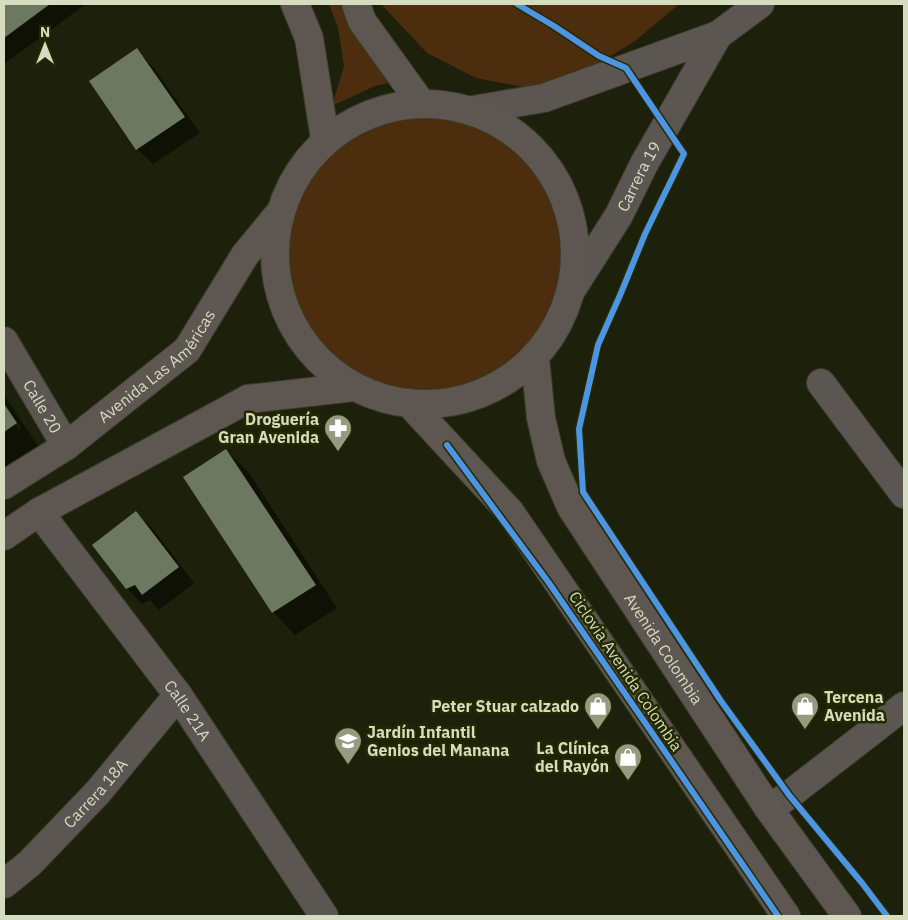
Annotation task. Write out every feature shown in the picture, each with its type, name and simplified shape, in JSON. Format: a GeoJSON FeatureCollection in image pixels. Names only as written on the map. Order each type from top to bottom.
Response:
{"type":"FeatureCollection","features":[{"type":"Feature","properties":{"kind":"main road"},"geometry":{"type":"LineString","coordinates":[[295,4],[309,38],[325,139]]}},
{"type":"Feature","properties":{"kind":"main road"},"geometry":{"type":"LineString","coordinates":[[356,4],[362,21],[421,103]]}},
{"type":"Feature","properties":{"kind":"main road"},"geometry":{"type":"LineString","coordinates":[[421,103],[473,110],[513,130],[545,162],[566,200],[576,244],[572,289],[558,325],[534,358],[508,379],[476,395],[443,403],[409,403],[380,398],[354,387],[314,356],[286,314],[273,266],[278,215],[296,174],[325,139],[370,113],[421,103]]}},
{"type":"Feature","properties":{"kind":"main road","name":"Avenida Las Américas"},"geometry":{"type":"LineString","coordinates":[[4,485],[66,446],[187,350],[245,255],[278,215]]}},
{"type":"Feature","properties":{"kind":"main road","name":"Avenida Colombia"},"geometry":{"type":"LineString","coordinates":[[534,358],[541,418],[550,461],[571,506],[769,809],[846,916]]}},
{"type":"Feature","properties":{"kind":"main road"},"geometry":{"type":"LineString","coordinates":[[4,536],[38,512],[248,399],[354,387]]}},
{"type":"Feature","properties":{"kind":"main road"},"geometry":{"type":"LineString","coordinates":[[409,403],[510,512],[786,916]]}},
{"type":"Feature","properties":{"kind":"street","name":"Carrera 19"},"geometry":{"type":"LineString","coordinates":[[473,110],[544,98],[718,36],[760,4]]}},
{"type":"Feature","properties":{"kind":"street","name":"Carrera 19"},"geometry":{"type":"LineString","coordinates":[[572,289],[619,215],[644,164],[718,36]]}},
{"type":"Feature","properties":{"kind":"street","name":"Calle 20"},"geometry":{"type":"LineString","coordinates":[[4,341],[66,446]]}},
{"type":"Feature","properties":{"kind":"street"},"geometry":{"type":"LineString","coordinates":[[821,384],[904,494]]}},
{"type":"Feature","properties":{"kind":"street","name":"Calle 21A"},"geometry":{"type":"LineString","coordinates":[[38,512],[178,695],[323,916]]}},
{"type":"Feature","properties":{"kind":"street","name":"Carrera 18A"},"geometry":{"type":"LineString","coordinates":[[4,884],[30,863],[98,792],[178,695]]}},
{"type":"Feature","properties":{"kind":"street"},"geometry":{"type":"LineString","coordinates":[[769,809],[904,706]]}},
{"type":"Feature","properties":{"kind":"shaded area"},"geometry":{"type":"Polygon","coordinates":[[[329,4],[340,4],[370,57],[399,80],[375,86],[332,106],[344,66],[338,28],[329,4]]]}},
{"type":"Feature","properties":{"kind":"shaded area"},"geometry":{"type":"Polygon","coordinates":[[[381,4],[679,4],[635,41],[578,76],[524,87],[476,78],[427,53],[381,4]]]}},
{"type":"Feature","properties":{"kind":"shaded area"},"geometry":{"type":"Polygon","coordinates":[[[426,106],[454,109],[482,118],[507,131],[529,149],[547,171],[560,196],[569,224],[572,252],[569,280],[560,308],[547,333],[529,355],[507,373],[482,386],[454,395],[426,398],[398,395],[370,386],[345,373],[323,355],[305,333],[292,308],[283,280],[280,252],[283,224],[292,196],[305,171],[323,149],[345,131],[370,118],[398,109],[426,106]]]}},
{"type":"Feature","properties":{"kind":"building"},"geometry":{"type":"Polygon","coordinates":[[[4,4],[50,4],[4,38],[4,4]]]}},
{"type":"Feature","properties":{"kind":"building"},"geometry":{"type":"Polygon","coordinates":[[[137,48],[185,117],[136,150],[89,81],[137,48]]]}},
{"type":"Feature","properties":{"kind":"building"},"geometry":{"type":"Polygon","coordinates":[[[4,404],[17,423],[4,432],[4,404]]]}},
{"type":"Feature","properties":{"kind":"building"},"geometry":{"type":"Polygon","coordinates":[[[226,449],[316,585],[272,613],[183,477],[226,449]]]}},
{"type":"Feature","properties":{"kind":"building"},"geometry":{"type":"Polygon","coordinates":[[[136,511],[179,567],[142,595],[135,585],[126,589],[92,545],[136,511]]]}},
{"type":"Feature","properties":{"kind":"cycle path"},"geometry":{"type":"LineString","coordinates":[[517,4],[599,56],[626,68],[684,154],[645,234],[598,345],[579,429],[583,492],[721,701],[789,795],[887,916]]}},
{"type":"Feature","properties":{"kind":"cycle path","name":"Ciclovia Avenida Colombia"},"geometry":{"type":"LineString","coordinates":[[447,445],[549,583],[778,916]]}},
{"type":"Feature","properties":{"kind":"place","name":"Droguería Gran Avenida"},"geometry":{"type":"Point","coordinates":[338,452]}},
{"type":"Feature","properties":{"kind":"place","name":"Peter Stuar calzado"},"geometry":{"type":"Point","coordinates":[598,730]}},
{"type":"Feature","properties":{"kind":"place","name":"Tercena Avenida"},"geometry":{"type":"Point","coordinates":[805,730]}},
{"type":"Feature","properties":{"kind":"place","name":"Jardín Infantil Genios del Manana"},"geometry":{"type":"Point","coordinates":[348,765]}},
{"type":"Feature","properties":{"kind":"place","name":"La Clínica del Rayón"},"geometry":{"type":"Point","coordinates":[628,781]}}]}
